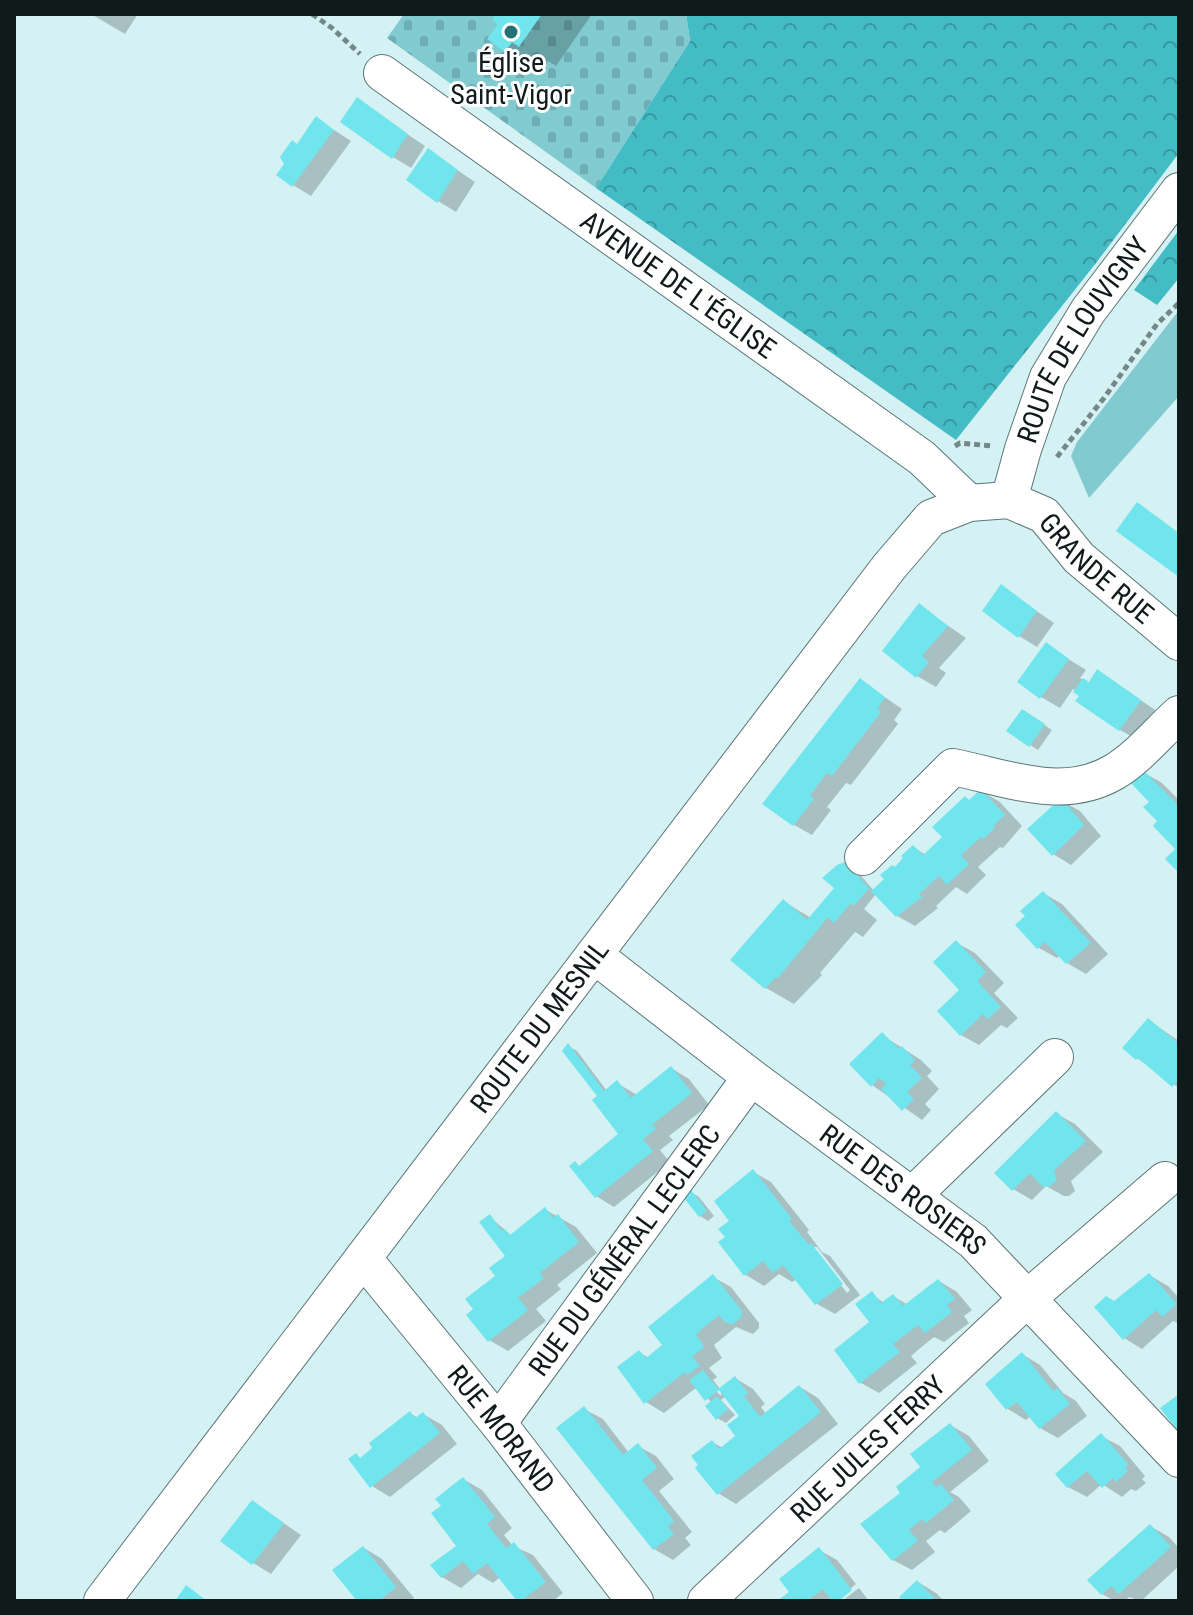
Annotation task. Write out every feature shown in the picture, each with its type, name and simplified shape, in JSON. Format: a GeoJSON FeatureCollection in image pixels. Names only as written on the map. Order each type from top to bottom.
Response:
{"type":"FeatureCollection","features":[{"type":"Feature","properties":{"kind":"street","name":"AVENUE DE L'ÉGLISE"},"geometry":{"type":"LineString","coordinates":[[382,73],[922,458],[969,503]]}},
{"type":"Feature","properties":{"kind":"street","name":"ROUTE DE LOUVIGNY"},"geometry":{"type":"LineString","coordinates":[[1009,500],[1048,377],[1088,311],[1179,191]]}},
{"type":"Feature","properties":{"kind":"street","name":"ROUTE DU MESNIL"},"geometry":{"type":"LineString","coordinates":[[102,1601],[889,567],[931,518],[969,503],[1009,500]]}},
{"type":"Feature","properties":{"kind":"street","name":"GRANDE RUE"},"geometry":{"type":"LineString","coordinates":[[1009,500],[1044,515],[1079,558],[1179,642]]}},
{"type":"Feature","properties":{"kind":"street"},"geometry":{"type":"LineString","coordinates":[[863,857],[953,767],[1058,789],[1089,784],[1117,771],[1179,714]]}},
{"type":"Feature","properties":{"kind":"street","name":"RUE DES ROSIERS"},"geometry":{"type":"LineString","coordinates":[[594,955],[751,1077],[973,1241],[1176,1449]]}},
{"type":"Feature","properties":{"kind":"street"},"geometry":{"type":"LineString","coordinates":[[913,1195],[1055,1057]]}},
{"type":"Feature","properties":{"kind":"street","name":"RUE DU GÉNÉRAL LECLERC"},"geometry":{"type":"LineString","coordinates":[[498,1423],[751,1077]]}},
{"type":"Feature","properties":{"kind":"street","name":"RUE JULES FERRY"},"geometry":{"type":"LineString","coordinates":[[706,1601],[1029,1297],[1165,1180]]}},
{"type":"Feature","properties":{"kind":"street","name":"RUE MORAND"},"geometry":{"type":"LineString","coordinates":[[363,1258],[498,1423],[635,1601]]}},
{"type":"Feature","properties":{"kind":"path"},"geometry":{"type":"LineString","coordinates":[[312,14],[382,73]]}},
{"type":"Feature","properties":{"kind":"path"},"geometry":{"type":"LineString","coordinates":[[1023,449],[1056,457],[1104,398],[1157,324],[1179,303]]}},
{"type":"Feature","properties":{"kind":"green space"},"geometry":{"type":"Polygon","coordinates":[[[404,14],[686,14],[690,41],[596,188],[387,38],[404,14]]]}},
{"type":"Feature","properties":{"kind":"green space"},"geometry":{"type":"Polygon","coordinates":[[[686,14],[1179,14],[1179,153],[956,440],[596,188],[690,41],[686,14]]]}},
{"type":"Feature","properties":{"kind":"green space"},"geometry":{"type":"Polygon","coordinates":[[[1179,230],[1179,278],[1157,305],[1134,290],[1179,230]]]}},
{"type":"Feature","properties":{"kind":"green space"},"geometry":{"type":"Polygon","coordinates":[[[1179,310],[1179,396],[1089,498],[1071,456],[1077,442],[1179,310]]]}},
{"type":"Feature","properties":{"kind":"building","name":"Église Saint-Vigor"},"geometry":{"type":"Polygon","coordinates":[[[496,14],[542,14],[519,47],[512,42],[505,52],[487,39],[498,24],[492,20],[496,14]]]}},
{"type":"Feature","properties":{"kind":"building"},"geometry":{"type":"Polygon","coordinates":[[[357,97],[408,134],[392,159],[340,122],[357,97]]]}},
{"type":"Feature","properties":{"kind":"building"},"geometry":{"type":"Polygon","coordinates":[[[316,116],[334,130],[292,187],[276,175],[284,164],[280,157],[292,140],[297,144],[316,116]]]}},
{"type":"Feature","properties":{"kind":"building"},"geometry":{"type":"Polygon","coordinates":[[[428,148],[458,170],[437,203],[406,180],[428,148]]]}},
{"type":"Feature","properties":{"kind":"building"},"geometry":{"type":"Polygon","coordinates":[[[1137,502],[1179,533],[1179,577],[1116,531],[1137,502]]]}},
{"type":"Feature","properties":{"kind":"building"},"geometry":{"type":"Polygon","coordinates":[[[1001,584],[1037,611],[1018,638],[982,611],[1001,584]]]}},
{"type":"Feature","properties":{"kind":"building"},"geometry":{"type":"Polygon","coordinates":[[[919,603],[948,626],[922,656],[929,662],[916,678],[882,651],[919,603]]]}},
{"type":"Feature","properties":{"kind":"building"},"geometry":{"type":"Polygon","coordinates":[[[1046,642],[1069,659],[1040,699],[1017,682],[1046,642]]]}},
{"type":"Feature","properties":{"kind":"building"},"geometry":{"type":"Polygon","coordinates":[[[1097,669],[1141,700],[1119,731],[1075,701],[1079,696],[1073,692],[1083,678],[1089,682],[1097,669]]]}},
{"type":"Feature","properties":{"kind":"building"},"geometry":{"type":"Polygon","coordinates":[[[860,678],[885,697],[877,709],[881,712],[832,776],[827,773],[810,795],[814,799],[793,826],[762,804],[860,678]]]}},
{"type":"Feature","properties":{"kind":"building"},"geometry":{"type":"Polygon","coordinates":[[[1022,709],[1045,724],[1029,747],[1006,731],[1022,709]]]}},
{"type":"Feature","properties":{"kind":"building"},"geometry":{"type":"Polygon","coordinates":[[[1143,770],[1179,806],[1179,873],[1165,859],[1175,849],[1153,826],[1157,821],[1143,807],[1149,802],[1129,781],[1143,770]]]}},
{"type":"Feature","properties":{"kind":"building"},"geometry":{"type":"Polygon","coordinates":[[[981,789],[1005,815],[983,839],[981,837],[961,855],[969,864],[947,885],[939,876],[919,894],[922,897],[896,917],[871,891],[884,879],[880,875],[892,865],[895,867],[913,845],[923,855],[942,837],[932,827],[965,796],[969,800],[981,789]]]}},
{"type":"Feature","properties":{"kind":"building"},"geometry":{"type":"Polygon","coordinates":[[[1061,798],[1084,825],[1052,856],[1027,829],[1061,798]]]}},
{"type":"Feature","properties":{"kind":"building"},"geometry":{"type":"Polygon","coordinates":[[[845,862],[869,888],[834,923],[828,917],[778,978],[765,989],[730,960],[783,899],[807,920],[834,888],[822,878],[845,862]]]}},
{"type":"Feature","properties":{"kind":"building"},"geometry":{"type":"Polygon","coordinates":[[[1043,891],[1091,943],[1066,964],[1045,942],[1037,949],[1015,925],[1025,916],[1020,911],[1043,891]]]}},
{"type":"Feature","properties":{"kind":"building"},"geometry":{"type":"Polygon","coordinates":[[[956,940],[986,972],[977,981],[1001,1007],[988,1019],[983,1014],[960,1036],[937,1011],[959,990],[933,962],[956,940]]]}},
{"type":"Feature","properties":{"kind":"building"},"geometry":{"type":"Polygon","coordinates":[[[1148,1018],[1179,1044],[1179,1079],[1172,1087],[1122,1048],[1148,1018]]]}},
{"type":"Feature","properties":{"kind":"building"},"geometry":{"type":"Polygon","coordinates":[[[882,1032],[915,1060],[910,1065],[922,1078],[907,1092],[914,1099],[902,1111],[881,1089],[886,1084],[879,1078],[871,1087],[849,1064],[882,1032]]]}},
{"type":"Feature","properties":{"kind":"building"},"geometry":{"type":"Polygon","coordinates":[[[568,1043],[604,1091],[617,1080],[631,1098],[671,1066],[692,1093],[652,1125],[656,1129],[643,1139],[653,1151],[595,1198],[569,1166],[575,1161],[579,1166],[618,1134],[592,1100],[597,1096],[562,1051],[568,1043]]]}},
{"type":"Feature","properties":{"kind":"building"},"geometry":{"type":"Polygon","coordinates":[[[1056,1111],[1086,1141],[1054,1170],[1057,1180],[1050,1186],[1043,1187],[1030,1173],[1012,1191],[994,1173],[1056,1111]]]}},
{"type":"Feature","properties":{"kind":"building"},"geometry":{"type":"Polygon","coordinates":[[[753,1169],[792,1219],[789,1221],[843,1284],[815,1305],[783,1265],[773,1273],[763,1261],[744,1276],[718,1242],[725,1237],[718,1229],[729,1221],[714,1201],[753,1169]]]}},
{"type":"Feature","properties":{"kind":"building"},"geometry":{"type":"Polygon","coordinates":[[[691,1190],[707,1211],[699,1217],[684,1198],[691,1190]]]}},
{"type":"Feature","properties":{"kind":"building"},"geometry":{"type":"Polygon","coordinates":[[[545,1207],[553,1218],[558,1214],[579,1242],[540,1273],[544,1278],[518,1298],[528,1310],[488,1342],[466,1315],[473,1309],[465,1299],[495,1276],[489,1268],[505,1256],[479,1222],[490,1214],[502,1231],[505,1229],[510,1235],[545,1207]]]}},
{"type":"Feature","properties":{"kind":"building"},"geometry":{"type":"Polygon","coordinates":[[[1149,1273],[1177,1304],[1162,1317],[1156,1310],[1123,1340],[1094,1307],[1106,1296],[1114,1301],[1149,1273]]]}},
{"type":"Feature","properties":{"kind":"building"},"geometry":{"type":"Polygon","coordinates":[[[713,1274],[742,1311],[741,1318],[733,1324],[726,1323],[719,1315],[696,1334],[704,1347],[692,1357],[700,1366],[687,1375],[685,1372],[644,1404],[617,1367],[639,1350],[646,1358],[662,1345],[648,1327],[713,1274]]]}},
{"type":"Feature","properties":{"kind":"building"},"geometry":{"type":"Polygon","coordinates":[[[938,1279],[955,1299],[947,1305],[952,1312],[925,1333],[918,1325],[893,1344],[900,1352],[859,1384],[834,1350],[869,1322],[855,1304],[872,1291],[881,1303],[893,1294],[903,1306],[938,1279]]]}},
{"type":"Feature","properties":{"kind":"building"},"geometry":{"type":"Polygon","coordinates":[[[1022,1352],[1053,1391],[1057,1388],[1070,1404],[1039,1429],[1017,1402],[1006,1410],[985,1384],[1022,1352]]]}},
{"type":"Feature","properties":{"kind":"building"},"geometry":{"type":"Polygon","coordinates":[[[703,1370],[719,1390],[705,1401],[689,1380],[703,1370]]]}},
{"type":"Feature","properties":{"kind":"building"},"geometry":{"type":"Polygon","coordinates":[[[735,1376],[748,1393],[744,1396],[760,1417],[799,1385],[821,1412],[717,1495],[695,1468],[698,1465],[691,1456],[712,1440],[719,1449],[735,1436],[727,1425],[739,1416],[718,1389],[735,1376]]]}},
{"type":"Feature","properties":{"kind":"building"},"geometry":{"type":"Polygon","coordinates":[[[1179,1394],[1179,1429],[1177,1430],[1160,1408],[1179,1394]]]}},
{"type":"Feature","properties":{"kind":"building"},"geometry":{"type":"Polygon","coordinates":[[[717,1396],[728,1409],[716,1420],[705,1406],[717,1396]]]}},
{"type":"Feature","properties":{"kind":"building"},"geometry":{"type":"Polygon","coordinates":[[[584,1406],[623,1455],[638,1443],[657,1468],[642,1480],[674,1521],[668,1526],[674,1534],[653,1550],[556,1428],[584,1406]]]}},
{"type":"Feature","properties":{"kind":"building"},"geometry":{"type":"Polygon","coordinates":[[[410,1411],[415,1418],[423,1412],[440,1433],[370,1488],[348,1459],[356,1453],[360,1458],[372,1448],[369,1443],[410,1411]]]}},
{"type":"Feature","properties":{"kind":"building"},"geometry":{"type":"Polygon","coordinates":[[[950,1423],[972,1450],[932,1482],[936,1487],[941,1484],[954,1500],[926,1523],[922,1519],[909,1530],[918,1541],[892,1561],[860,1524],[900,1493],[896,1487],[920,1467],[910,1454],[950,1423]]]}},
{"type":"Feature","properties":{"kind":"building"},"geometry":{"type":"Polygon","coordinates":[[[1101,1433],[1128,1464],[1125,1467],[1128,1471],[1116,1482],[1113,1478],[1102,1488],[1087,1471],[1067,1488],[1055,1474],[1101,1433]]]}},
{"type":"Feature","properties":{"kind":"building"},"geometry":{"type":"Polygon","coordinates":[[[463,1477],[495,1517],[487,1524],[506,1548],[514,1542],[546,1582],[521,1601],[517,1601],[487,1563],[473,1574],[463,1561],[441,1578],[430,1565],[456,1546],[431,1513],[441,1506],[435,1499],[463,1477]]]}},
{"type":"Feature","properties":{"kind":"building"},"geometry":{"type":"Polygon","coordinates":[[[252,1500],[284,1523],[252,1565],[220,1541],[252,1500]]]}},
{"type":"Feature","properties":{"kind":"building"},"geometry":{"type":"Polygon","coordinates":[[[1150,1524],[1171,1547],[1119,1594],[1111,1586],[1101,1595],[1087,1580],[1150,1524]]]}},
{"type":"Feature","properties":{"kind":"building"},"geometry":{"type":"Polygon","coordinates":[[[363,1546],[396,1587],[379,1601],[357,1601],[332,1570],[363,1546]]]}},
{"type":"Feature","properties":{"kind":"building"},"geometry":{"type":"Polygon","coordinates":[[[819,1547],[852,1590],[839,1601],[832,1601],[823,1589],[807,1601],[777,1601],[789,1592],[779,1579],[819,1547]]]}},
{"type":"Feature","properties":{"kind":"building"},"geometry":{"type":"Polygon","coordinates":[[[917,1580],[937,1601],[903,1601],[899,1597],[917,1580]]]}},
{"type":"Feature","properties":{"kind":"building"},"geometry":{"type":"Polygon","coordinates":[[[186,1585],[207,1601],[175,1601],[186,1585]]]}},
{"type":"Feature","properties":{"kind":"place","name":"Église Saint-Vigor"},"geometry":{"type":"Point","coordinates":[511,32]}}]}
